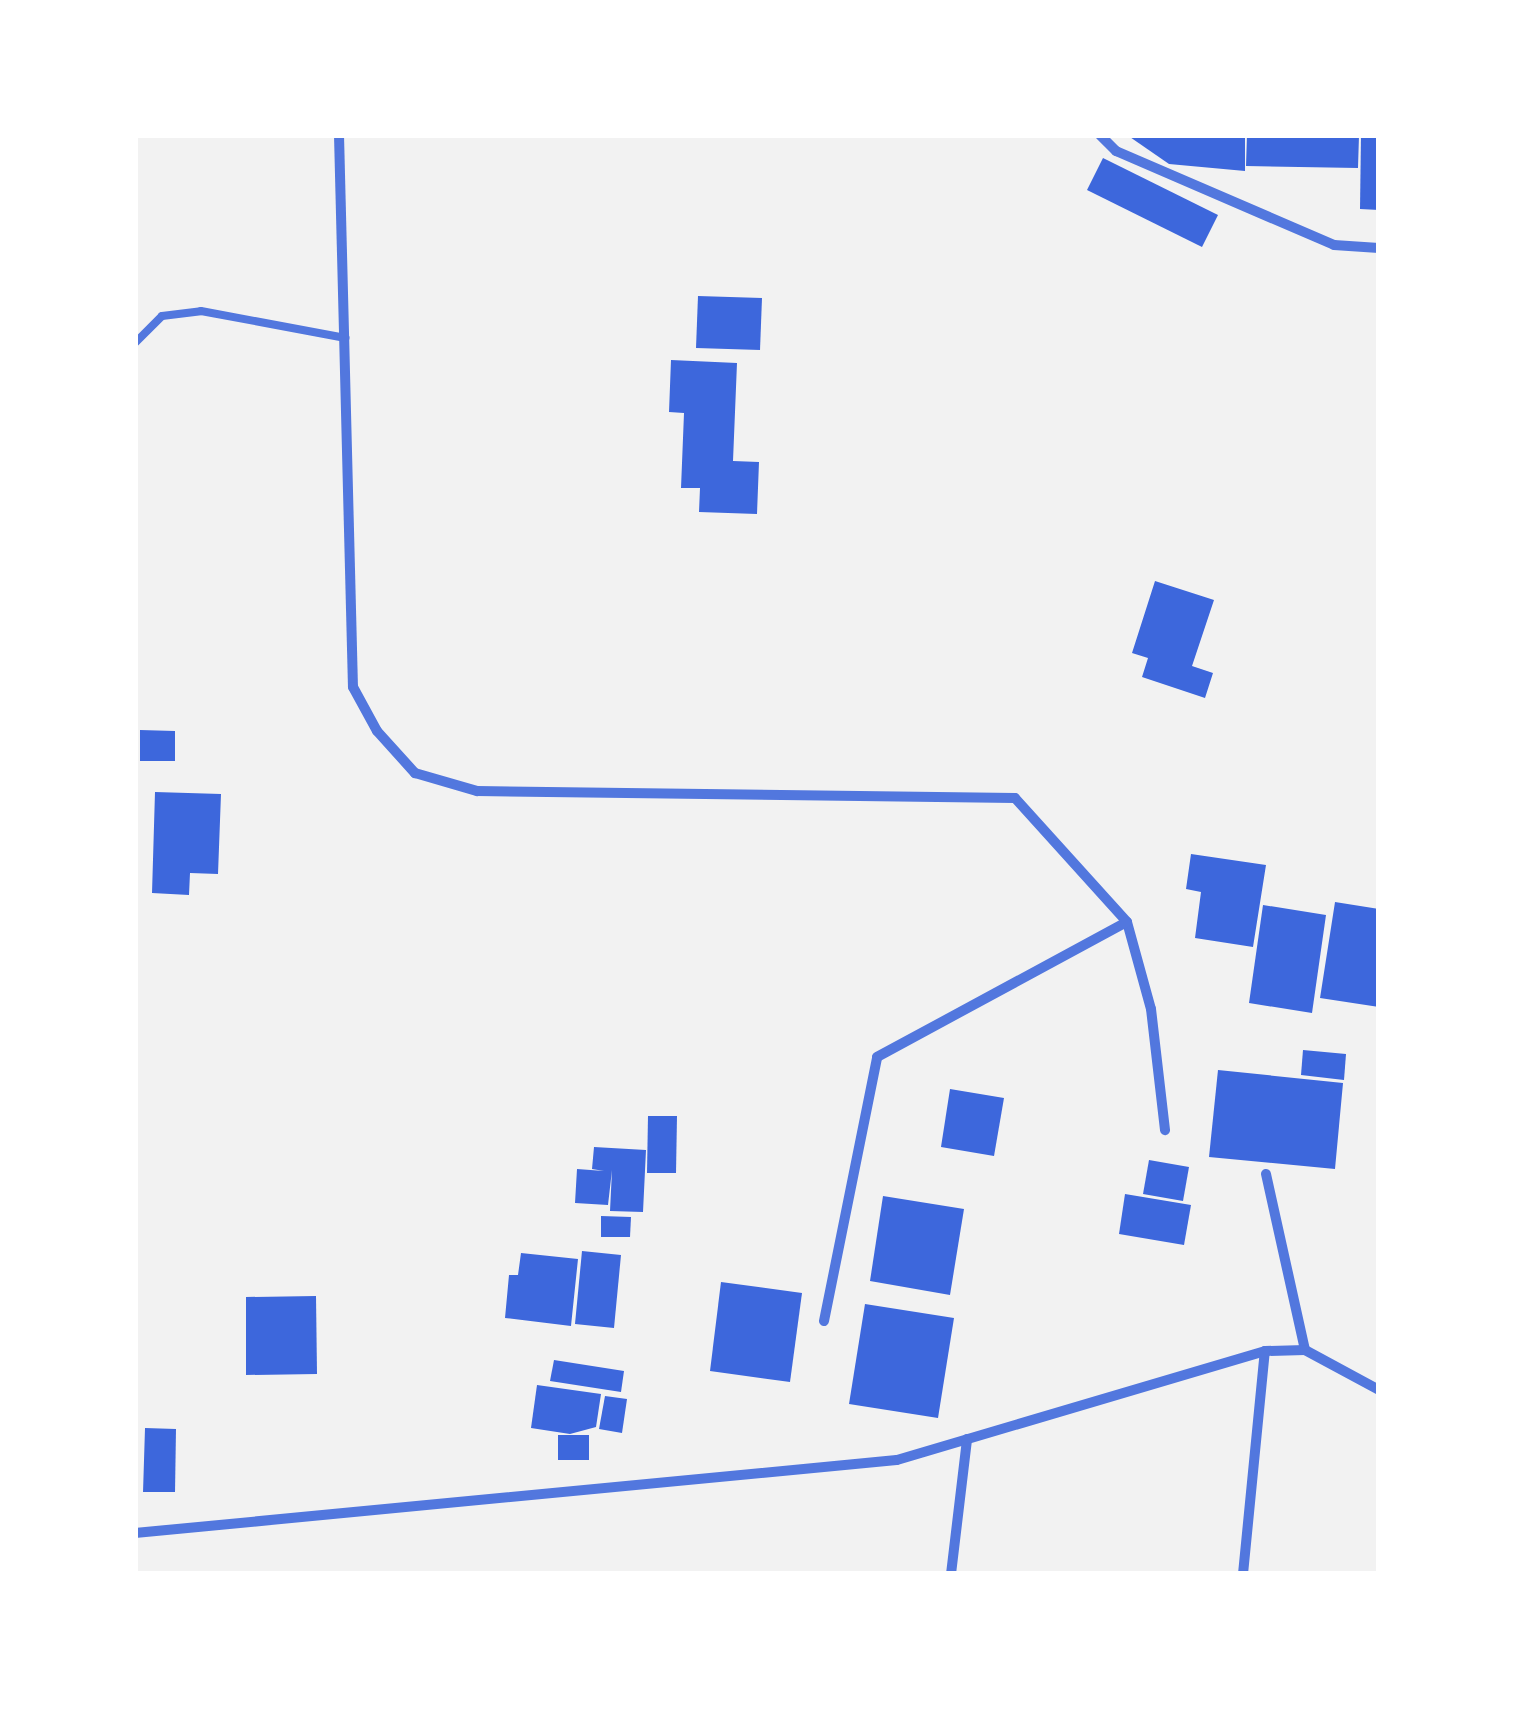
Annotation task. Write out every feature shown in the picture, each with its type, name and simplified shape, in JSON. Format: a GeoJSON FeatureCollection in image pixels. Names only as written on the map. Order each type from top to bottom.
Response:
{"type":"FeatureCollection","features":[{"type":"Feature","properties":{"kind":"street"},"geometry":{"type":"LineString","coordinates":[[339,135],[354,687],[377,731],[415,772],[477,791],[1015,798],[1127,922],[1151,1009],[1165,1130]]}},
{"type":"Feature","properties":{"kind":"street"},"geometry":{"type":"LineString","coordinates":[[1100,135],[1116,151],[1334,245],[1379,248]]}},
{"type":"Feature","properties":{"kind":"street"},"geometry":{"type":"LineString","coordinates":[[824,1321],[878,1058],[1127,922]]}},
{"type":"Feature","properties":{"kind":"street"},"geometry":{"type":"LineString","coordinates":[[1266,1174],[1304,1350]]}},
{"type":"Feature","properties":{"kind":"street"},"geometry":{"type":"LineString","coordinates":[[135,1533],[897,1460],[1265,1351],[1304,1350],[1379,1390]]}},
{"type":"Feature","properties":{"kind":"street"},"geometry":{"type":"LineString","coordinates":[[1243,1574],[1265,1351]]}},
{"type":"Feature","properties":{"kind":"street"},"geometry":{"type":"LineString","coordinates":[[951,1574],[968,1439]]}},
{"type":"Feature","properties":{"kind":"lane"},"geometry":{"type":"LineString","coordinates":[[135,342],[162,316],[201,312],[345,338]]}},
{"type":"Feature","properties":{"kind":"building"},"geometry":{"type":"Polygon","coordinates":[[[1127,135],[1245,135],[1245,171],[1169,164],[1127,135]]]}},
{"type":"Feature","properties":{"kind":"building"},"geometry":{"type":"Polygon","coordinates":[[[1247,135],[1359,135],[1358,168],[1246,166],[1247,135]]]}},
{"type":"Feature","properties":{"kind":"building"},"geometry":{"type":"Polygon","coordinates":[[[1361,135],[1379,135],[1379,210],[1360,209],[1361,135]]]}},
{"type":"Feature","properties":{"kind":"building"},"geometry":{"type":"Polygon","coordinates":[[[1103,158],[1218,215],[1202,247],[1087,190],[1103,158]]]}},
{"type":"Feature","properties":{"kind":"building"},"geometry":{"type":"Polygon","coordinates":[[[698,296],[762,298],[760,350],[696,348],[698,296]]]}},
{"type":"Feature","properties":{"kind":"building"},"geometry":{"type":"Polygon","coordinates":[[[671,360],[737,363],[733,461],[759,462],[757,514],[699,512],[700,488],[681,488],[684,413],[669,412],[671,360]]]}},
{"type":"Feature","properties":{"kind":"building"},"geometry":{"type":"Polygon","coordinates":[[[1155,581],[1214,600],[1192,666],[1213,673],[1205,698],[1142,677],[1148,658],[1132,653],[1155,581]]]}},
{"type":"Feature","properties":{"kind":"building"},"geometry":{"type":"Polygon","coordinates":[[[140,730],[175,731],[175,761],[140,761],[140,730]]]}},
{"type":"Feature","properties":{"kind":"building"},"geometry":{"type":"Polygon","coordinates":[[[155,792],[221,794],[218,874],[190,873],[189,895],[152,893],[155,792]]]}},
{"type":"Feature","properties":{"kind":"building"},"geometry":{"type":"Polygon","coordinates":[[[1191,854],[1266,865],[1253,947],[1195,938],[1201,892],[1186,889],[1191,854]]]}},
{"type":"Feature","properties":{"kind":"building"},"geometry":{"type":"Polygon","coordinates":[[[1335,902],[1379,909],[1379,1007],[1320,998],[1335,902]]]}},
{"type":"Feature","properties":{"kind":"building"},"geometry":{"type":"Polygon","coordinates":[[[1263,905],[1326,915],[1312,1013],[1249,1003],[1263,905]]]}},
{"type":"Feature","properties":{"kind":"building"},"geometry":{"type":"Polygon","coordinates":[[[1303,1050],[1346,1054],[1344,1080],[1301,1075],[1303,1050]]]}},
{"type":"Feature","properties":{"kind":"building"},"geometry":{"type":"Polygon","coordinates":[[[1218,1070],[1343,1083],[1335,1169],[1209,1157],[1218,1070]]]}},
{"type":"Feature","properties":{"kind":"building"},"geometry":{"type":"Polygon","coordinates":[[[950,1089],[1004,1098],[994,1156],[941,1147],[950,1089]]]}},
{"type":"Feature","properties":{"kind":"building"},"geometry":{"type":"Polygon","coordinates":[[[648,1116],[677,1116],[676,1173],[647,1173],[648,1116]]]}},
{"type":"Feature","properties":{"kind":"building"},"geometry":{"type":"Polygon","coordinates":[[[594,1147],[646,1150],[643,1212],[610,1211],[612,1170],[608,1205],[575,1203],[577,1169],[604,1171],[592,1169],[594,1147]]]}},
{"type":"Feature","properties":{"kind":"building"},"geometry":{"type":"Polygon","coordinates":[[[1149,1160],[1189,1167],[1183,1201],[1143,1194],[1149,1160]]]}},
{"type":"Feature","properties":{"kind":"building"},"geometry":{"type":"Polygon","coordinates":[[[1125,1194],[1191,1205],[1184,1245],[1119,1234],[1125,1194]]]}},
{"type":"Feature","properties":{"kind":"building"},"geometry":{"type":"Polygon","coordinates":[[[883,1196],[964,1209],[950,1295],[870,1281],[883,1196]]]}},
{"type":"Feature","properties":{"kind":"building"},"geometry":{"type":"Polygon","coordinates":[[[601,1216],[631,1217],[630,1237],[601,1237],[601,1216]]]}},
{"type":"Feature","properties":{"kind":"building"},"geometry":{"type":"Polygon","coordinates":[[[582,1251],[621,1255],[614,1328],[575,1324],[582,1251]]]}},
{"type":"Feature","properties":{"kind":"building"},"geometry":{"type":"Polygon","coordinates":[[[521,1253],[578,1259],[571,1326],[505,1318],[509,1275],[518,1275],[521,1253]]]}},
{"type":"Feature","properties":{"kind":"building"},"geometry":{"type":"Polygon","coordinates":[[[721,1282],[802,1293],[790,1382],[710,1371],[721,1282]]]}},
{"type":"Feature","properties":{"kind":"building"},"geometry":{"type":"Polygon","coordinates":[[[316,1296],[317,1374],[246,1375],[246,1297],[316,1296]]]}},
{"type":"Feature","properties":{"kind":"building"},"geometry":{"type":"Polygon","coordinates":[[[865,1304],[954,1318],[938,1418],[849,1404],[865,1304]]]}},
{"type":"Feature","properties":{"kind":"building"},"geometry":{"type":"Polygon","coordinates":[[[554,1360],[624,1371],[621,1392],[550,1381],[554,1360]]]}},
{"type":"Feature","properties":{"kind":"building"},"geometry":{"type":"Polygon","coordinates":[[[537,1385],[601,1394],[596,1427],[570,1434],[531,1428],[537,1385]]]}},
{"type":"Feature","properties":{"kind":"building"},"geometry":{"type":"Polygon","coordinates":[[[605,1396],[627,1399],[622,1433],[599,1429],[605,1396]]]}},
{"type":"Feature","properties":{"kind":"building"},"geometry":{"type":"Polygon","coordinates":[[[145,1428],[176,1429],[175,1492],[143,1492],[145,1428]]]}},
{"type":"Feature","properties":{"kind":"building"},"geometry":{"type":"Polygon","coordinates":[[[558,1435],[589,1435],[589,1460],[558,1460],[558,1435]]]}}]}
